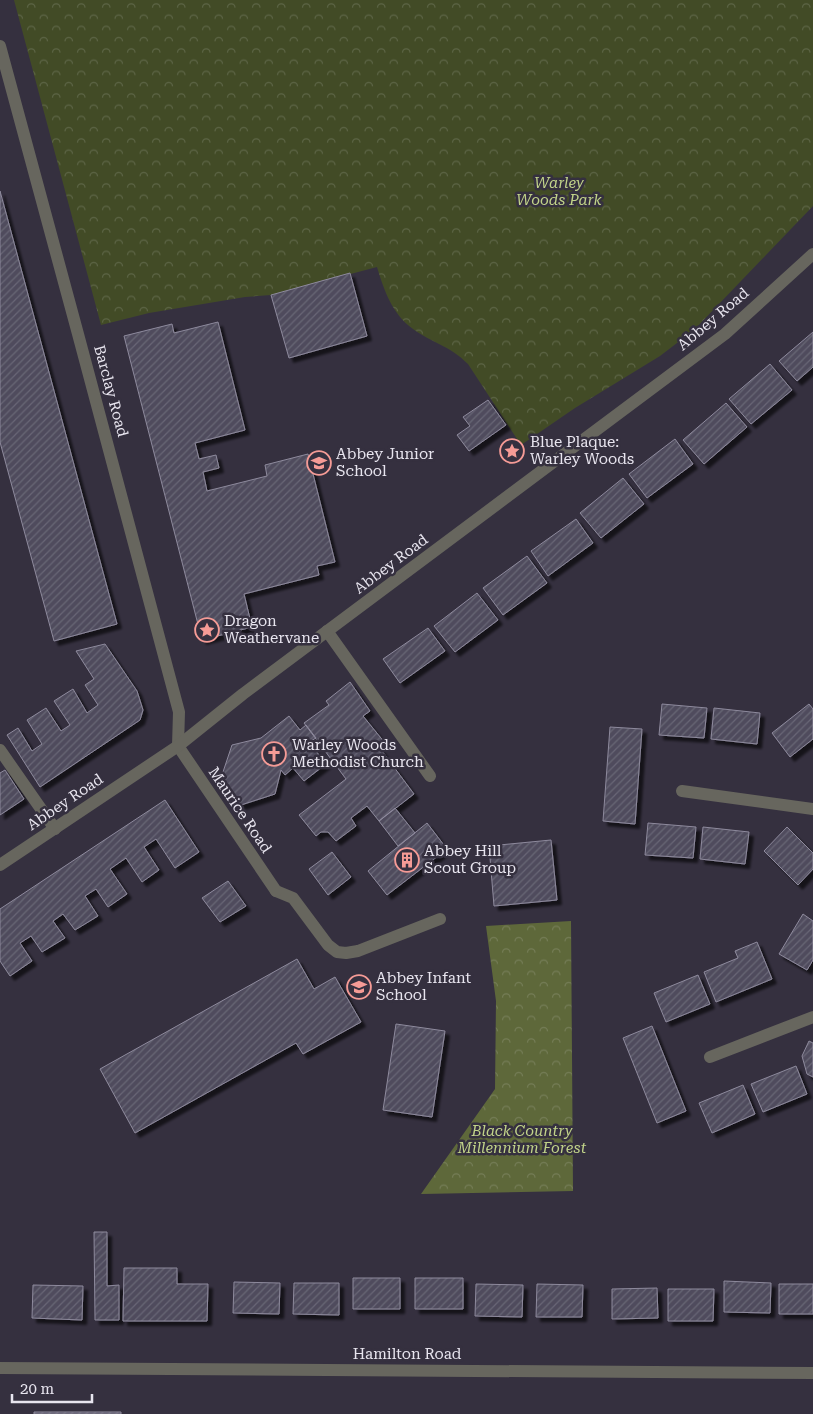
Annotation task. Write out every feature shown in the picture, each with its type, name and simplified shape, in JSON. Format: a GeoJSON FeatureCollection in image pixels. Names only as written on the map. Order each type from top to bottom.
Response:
{"type":"FeatureCollection","features":[{"type":"Feature","properties":{"kind":"street","name":"Barclay Road"},"geometry":{"type":"LineString","coordinates":[[0,46],[179,712],[178,746]]}},
{"type":"Feature","properties":{"kind":"street","name":"Abbey Road"},"geometry":{"type":"LineString","coordinates":[[0,866],[178,746],[243,694],[725,334],[813,254]]}},
{"type":"Feature","properties":{"kind":"street"},"geometry":{"type":"LineString","coordinates":[[328,631],[430,776]]}},
{"type":"Feature","properties":{"kind":"street","name":"Maurice Road"},"geometry":{"type":"LineString","coordinates":[[178,746],[276,892],[293,898],[328,945],[337,952],[358,952],[440,919]]}},
{"type":"Feature","properties":{"kind":"street"},"geometry":{"type":"LineString","coordinates":[[0,750],[55,829]]}},
{"type":"Feature","properties":{"kind":"street"},"geometry":{"type":"LineString","coordinates":[[682,791],[813,809]]}},
{"type":"Feature","properties":{"kind":"street"},"geometry":{"type":"LineString","coordinates":[[710,1057],[813,1017]]}},
{"type":"Feature","properties":{"kind":"street","name":"Hamilton Road"},"geometry":{"type":"LineString","coordinates":[[0,1368],[813,1373]]}},
{"type":"Feature","properties":{"kind":"green space","name":"Warley Woods Park"},"geometry":{"type":"Polygon","coordinates":[[[14,0],[813,0],[813,206],[694,330],[660,356],[575,408],[521,445],[468,364],[454,352],[413,329],[399,316],[386,293],[377,267],[271,295],[245,297],[149,313],[101,325],[14,0]]]}},
{"type":"Feature","properties":{"kind":"green space","name":"Black Country Millennium Forest"},"geometry":{"type":"Polygon","coordinates":[[[571,921],[573,1191],[421,1194],[495,1089],[496,1001],[486,926],[571,921]]]}},
{"type":"Feature","properties":{"kind":"building"},"geometry":{"type":"Polygon","coordinates":[[[0,191],[117,624],[54,641],[0,442],[0,191]]]}},
{"type":"Feature","properties":{"kind":"building"},"geometry":{"type":"Polygon","coordinates":[[[350,273],[367,336],[289,358],[271,295],[350,273]]]}},
{"type":"Feature","properties":{"kind":"building","name":"Abbey Junior School"},"geometry":{"type":"Polygon","coordinates":[[[218,322],[245,430],[195,443],[199,459],[216,455],[219,468],[203,472],[207,491],[267,476],[265,465],[308,454],[335,562],[317,566],[319,575],[244,594],[252,627],[202,640],[124,336],[172,324],[174,333],[218,322]]]}},
{"type":"Feature","properties":{"kind":"building"},"geometry":{"type":"Polygon","coordinates":[[[813,332],[813,367],[797,381],[779,361],[813,332]]]}},
{"type":"Feature","properties":{"kind":"building"},"geometry":{"type":"Polygon","coordinates":[[[770,364],[792,390],[751,424],[729,399],[770,364]]]}},
{"type":"Feature","properties":{"kind":"building"},"geometry":{"type":"Polygon","coordinates":[[[488,400],[506,425],[469,451],[457,435],[470,426],[463,417],[488,400]]]}},
{"type":"Feature","properties":{"kind":"building"},"geometry":{"type":"Polygon","coordinates":[[[726,403],[747,427],[704,464],[683,440],[726,403]]]}},
{"type":"Feature","properties":{"kind":"building"},"geometry":{"type":"Polygon","coordinates":[[[675,439],[693,464],[647,498],[629,474],[675,439]]]}},
{"type":"Feature","properties":{"kind":"building"},"geometry":{"type":"Polygon","coordinates":[[[623,478],[644,504],[601,538],[580,513],[623,478]]]}},
{"type":"Feature","properties":{"kind":"building"},"geometry":{"type":"Polygon","coordinates":[[[576,519],[593,543],[548,576],[531,551],[576,519]]]}},
{"type":"Feature","properties":{"kind":"building"},"geometry":{"type":"Polygon","coordinates":[[[527,556],[547,583],[503,615],[483,588],[527,556]]]}},
{"type":"Feature","properties":{"kind":"building"},"geometry":{"type":"Polygon","coordinates":[[[477,593],[498,620],[455,652],[434,626],[477,593]]]}},
{"type":"Feature","properties":{"kind":"building"},"geometry":{"type":"Polygon","coordinates":[[[428,628],[445,651],[400,683],[383,659],[428,628]]]}},
{"type":"Feature","properties":{"kind":"building"},"geometry":{"type":"Polygon","coordinates":[[[105,644],[137,691],[143,710],[140,720],[40,787],[7,735],[18,728],[32,751],[42,744],[27,720],[46,708],[61,731],[70,725],[54,701],[73,689],[87,713],[98,705],[85,685],[94,679],[76,651],[105,644]]]}},
{"type":"Feature","properties":{"kind":"building"},"geometry":{"type":"Polygon","coordinates":[[[350,682],[370,711],[363,716],[385,743],[379,747],[414,794],[379,821],[367,806],[351,818],[356,826],[336,841],[328,832],[321,832],[316,836],[299,815],[346,779],[304,723],[329,705],[326,701],[350,682]]]}},
{"type":"Feature","properties":{"kind":"building"},"geometry":{"type":"Polygon","coordinates":[[[662,704],[707,708],[704,738],[659,735],[662,704]]]}},
{"type":"Feature","properties":{"kind":"building"},"geometry":{"type":"Polygon","coordinates":[[[809,704],[813,709],[813,739],[790,757],[772,733],[809,704]]]}},
{"type":"Feature","properties":{"kind":"building"},"geometry":{"type":"Polygon","coordinates":[[[714,708],[760,713],[757,744],[711,739],[714,708]]]}},
{"type":"Feature","properties":{"kind":"building","name":"Warley Woods Methodist Church"},"geometry":{"type":"Polygon","coordinates":[[[289,716],[300,730],[306,725],[316,738],[309,742],[326,764],[304,781],[293,768],[285,775],[281,770],[275,794],[241,805],[221,778],[232,745],[261,738],[289,716]]]}},
{"type":"Feature","properties":{"kind":"building"},"geometry":{"type":"Polygon","coordinates":[[[610,727],[642,729],[635,824],[603,821],[610,727]]]}},
{"type":"Feature","properties":{"kind":"building"},"geometry":{"type":"Polygon","coordinates":[[[5,770],[24,799],[0,815],[0,773],[5,770]]]}},
{"type":"Feature","properties":{"kind":"building"},"geometry":{"type":"Polygon","coordinates":[[[165,800],[199,852],[175,868],[156,839],[144,847],[159,870],[142,882],[126,858],[110,869],[127,894],[108,907],[96,889],[85,896],[98,916],[75,930],[63,914],[53,921],[65,938],[42,952],[31,936],[20,943],[32,961],[10,976],[0,961],[0,909],[165,800]]]}},
{"type":"Feature","properties":{"kind":"building"},"geometry":{"type":"Polygon","coordinates":[[[395,808],[415,833],[398,846],[379,821],[395,808]]]}},
{"type":"Feature","properties":{"kind":"building","name":"Abbey Hill Scout Group"},"geometry":{"type":"Polygon","coordinates":[[[427,823],[447,849],[387,895],[368,871],[427,823]]]}},
{"type":"Feature","properties":{"kind":"building"},"geometry":{"type":"Polygon","coordinates":[[[648,823],[696,827],[693,858],[645,855],[648,823]]]}},
{"type":"Feature","properties":{"kind":"building"},"geometry":{"type":"Polygon","coordinates":[[[703,827],[749,832],[745,864],[700,859],[703,827]]]}},
{"type":"Feature","properties":{"kind":"building"},"geometry":{"type":"Polygon","coordinates":[[[787,827],[813,853],[813,869],[798,885],[764,851],[787,827]]]}},
{"type":"Feature","properties":{"kind":"building"},"geometry":{"type":"Polygon","coordinates":[[[551,840],[557,900],[494,906],[489,846],[551,840]]]}},
{"type":"Feature","properties":{"kind":"building"},"geometry":{"type":"Polygon","coordinates":[[[332,852],[351,877],[328,895],[309,869],[332,852]]]}},
{"type":"Feature","properties":{"kind":"building"},"geometry":{"type":"Polygon","coordinates":[[[228,881],[246,906],[220,922],[202,898],[228,881]]]}},
{"type":"Feature","properties":{"kind":"building"},"geometry":{"type":"Polygon","coordinates":[[[803,914],[813,921],[813,960],[807,970],[779,954],[803,914]]]}},
{"type":"Feature","properties":{"kind":"building"},"geometry":{"type":"Polygon","coordinates":[[[757,942],[772,979],[716,1002],[704,972],[738,958],[735,951],[757,942]]]}},
{"type":"Feature","properties":{"kind":"building"},"geometry":{"type":"Polygon","coordinates":[[[297,959],[314,989],[335,977],[361,1022],[303,1054],[296,1043],[135,1133],[100,1069],[297,959]]]}},
{"type":"Feature","properties":{"kind":"building"},"geometry":{"type":"Polygon","coordinates":[[[698,975],[710,1004],[666,1022],[654,993],[698,975]]]}},
{"type":"Feature","properties":{"kind":"building"},"geometry":{"type":"Polygon","coordinates":[[[396,1024],[445,1031],[432,1117],[383,1110],[396,1024]]]}},
{"type":"Feature","properties":{"kind":"building"},"geometry":{"type":"Polygon","coordinates":[[[652,1026],[686,1111],[657,1123],[623,1038],[652,1026]]]}},
{"type":"Feature","properties":{"kind":"building"},"geometry":{"type":"Polygon","coordinates":[[[809,1041],[813,1043],[813,1077],[807,1074],[802,1056],[809,1041]]]}},
{"type":"Feature","properties":{"kind":"building"},"geometry":{"type":"Polygon","coordinates":[[[796,1066],[807,1094],[763,1112],[751,1084],[796,1066]]]}},
{"type":"Feature","properties":{"kind":"building"},"geometry":{"type":"Polygon","coordinates":[[[743,1085],[755,1114],[712,1133],[699,1103],[743,1085]]]}},
{"type":"Feature","properties":{"kind":"building"},"geometry":{"type":"Polygon","coordinates":[[[94,1232],[107,1232],[107,1286],[119,1285],[119,1320],[95,1320],[94,1232]]]}},
{"type":"Feature","properties":{"kind":"building"},"geometry":{"type":"Polygon","coordinates":[[[124,1268],[177,1268],[177,1284],[208,1284],[207,1321],[123,1321],[124,1268]]]}},
{"type":"Feature","properties":{"kind":"building"},"geometry":{"type":"Polygon","coordinates":[[[353,1278],[400,1278],[400,1309],[353,1309],[353,1278]]]}},
{"type":"Feature","properties":{"kind":"building"},"geometry":{"type":"Polygon","coordinates":[[[415,1278],[463,1278],[463,1309],[415,1309],[415,1278]]]}},
{"type":"Feature","properties":{"kind":"building"},"geometry":{"type":"Polygon","coordinates":[[[724,1281],[771,1283],[770,1313],[724,1312],[724,1281]]]}},
{"type":"Feature","properties":{"kind":"building"},"geometry":{"type":"Polygon","coordinates":[[[234,1282],[280,1283],[279,1314],[233,1313],[234,1282]]]}},
{"type":"Feature","properties":{"kind":"building"},"geometry":{"type":"Polygon","coordinates":[[[294,1283],[339,1283],[339,1315],[293,1314],[294,1283]]]}},
{"type":"Feature","properties":{"kind":"building"},"geometry":{"type":"Polygon","coordinates":[[[476,1284],[523,1285],[522,1317],[475,1316],[476,1284]]]}},
{"type":"Feature","properties":{"kind":"building"},"geometry":{"type":"Polygon","coordinates":[[[537,1284],[583,1285],[582,1317],[536,1317],[537,1284]]]}},
{"type":"Feature","properties":{"kind":"building"},"geometry":{"type":"Polygon","coordinates":[[[779,1284],[813,1284],[813,1314],[779,1314],[779,1284]]]}},
{"type":"Feature","properties":{"kind":"building"},"geometry":{"type":"Polygon","coordinates":[[[33,1285],[83,1286],[82,1320],[32,1318],[33,1285]]]}},
{"type":"Feature","properties":{"kind":"building"},"geometry":{"type":"Polygon","coordinates":[[[657,1288],[658,1318],[612,1319],[612,1289],[657,1288]]]}},
{"type":"Feature","properties":{"kind":"building"},"geometry":{"type":"Polygon","coordinates":[[[668,1289],[714,1289],[713,1321],[668,1321],[668,1289]]]}},
{"type":"Feature","properties":{"kind":"building"},"geometry":{"type":"Polygon","coordinates":[[[34,1412],[121,1412],[121,1414],[34,1414],[34,1412]]]}},
{"type":"Feature","properties":{"kind":"place","name":"Blue Plaque: Warley Woods"},"geometry":{"type":"Point","coordinates":[512,451]}},
{"type":"Feature","properties":{"kind":"place","name":"Abbey Junior School"},"geometry":{"type":"Point","coordinates":[319,463]}},
{"type":"Feature","properties":{"kind":"place","name":"Dragon Weathervane"},"geometry":{"type":"Point","coordinates":[207,630]}},
{"type":"Feature","properties":{"kind":"place","name":"Warley Woods Methodist Church"},"geometry":{"type":"Point","coordinates":[274,754]}},
{"type":"Feature","properties":{"kind":"place","name":"Abbey Hill Scout Group"},"geometry":{"type":"Point","coordinates":[407,860]}},
{"type":"Feature","properties":{"kind":"place","name":"Abbey Infant School"},"geometry":{"type":"Point","coordinates":[359,987]}}]}
